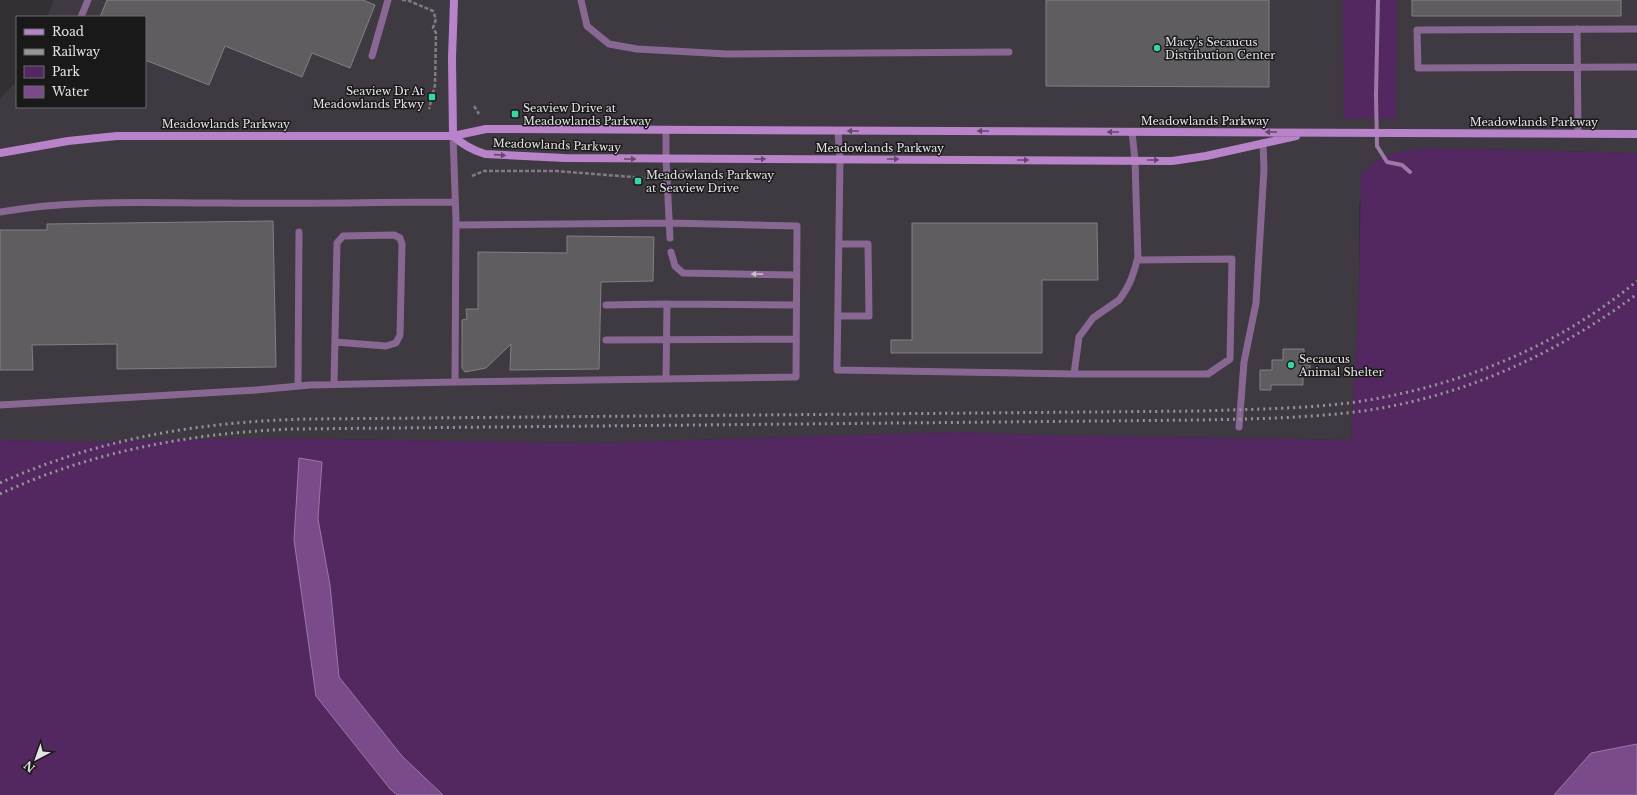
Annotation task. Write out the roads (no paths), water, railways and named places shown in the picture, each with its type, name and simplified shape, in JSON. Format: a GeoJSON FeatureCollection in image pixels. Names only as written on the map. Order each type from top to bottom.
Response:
{"type":"FeatureCollection","features":[{"type":"Feature","properties":{"kind":"street"},"geometry":{"type":"LineString","coordinates":[[453,136],[452,58],[454,0]]}},
{"type":"Feature","properties":{"kind":"street","name":"Meadowlands Parkway"},"geometry":{"type":"LineString","coordinates":[[0,153],[68,141],[117,136],[453,136],[486,129],[1637,134]]}},
{"type":"Feature","properties":{"kind":"street","name":"Meadowlands Parkway"},"geometry":{"type":"LineString","coordinates":[[453,136],[462,144],[485,154],[565,158],[1135,160],[1189,159],[1310,132]]}},
{"type":"Feature","properties":{"kind":"lane"},"geometry":{"type":"LineString","coordinates":[[81,16],[88,0]]}},
{"type":"Feature","properties":{"kind":"lane"},"geometry":{"type":"LineString","coordinates":[[372,56],[388,0]]}},
{"type":"Feature","properties":{"kind":"lane"},"geometry":{"type":"LineString","coordinates":[[581,0],[587,26],[609,44],[637,49],[727,54],[1009,52]]}},
{"type":"Feature","properties":{"kind":"lane"},"geometry":{"type":"LineString","coordinates":[[1577,29],[1578,134]]}},
{"type":"Feature","properties":{"kind":"lane"},"geometry":{"type":"LineString","coordinates":[[1637,29],[1417,30],[1418,68],[1637,67]]}},
{"type":"Feature","properties":{"kind":"lane"},"geometry":{"type":"LineString","coordinates":[[666,130],[670,238]]}},
{"type":"Feature","properties":{"kind":"lane"},"geometry":{"type":"LineString","coordinates":[[838,131],[840,159],[837,370],[1074,374],[1208,374],[1230,359],[1232,259],[1138,260],[1138,257]]}},
{"type":"Feature","properties":{"kind":"lane"},"geometry":{"type":"LineString","coordinates":[[1074,374],[1079,338],[1093,318],[1119,300],[1130,286],[1138,257],[1135,160],[1132,132]]}},
{"type":"Feature","properties":{"kind":"lane"},"geometry":{"type":"LineString","coordinates":[[453,136],[456,226],[455,382]]}},
{"type":"Feature","properties":{"kind":"lane"},"geometry":{"type":"LineString","coordinates":[[1239,427],[1244,362],[1256,303],[1264,169],[1262,143]]}},
{"type":"Feature","properties":{"kind":"lane"},"geometry":{"type":"LineString","coordinates":[[0,212],[17,209],[106,202],[455,202]]}},
{"type":"Feature","properties":{"kind":"lane"},"geometry":{"type":"LineString","coordinates":[[0,405],[334,384],[796,377],[797,226],[670,223],[456,226]]}},
{"type":"Feature","properties":{"kind":"lane"},"geometry":{"type":"LineString","coordinates":[[298,386],[299,232]]}},
{"type":"Feature","properties":{"kind":"lane"},"geometry":{"type":"LineString","coordinates":[[334,384],[337,243],[343,236],[394,235],[400,238],[402,244],[400,335],[396,343],[386,346],[335,342]]}},
{"type":"Feature","properties":{"kind":"lane"},"geometry":{"type":"LineString","coordinates":[[838,316],[869,316],[868,244],[839,244]]}},
{"type":"Feature","properties":{"kind":"lane"},"geometry":{"type":"LineString","coordinates":[[670,252],[675,266],[683,273],[796,275]]}},
{"type":"Feature","properties":{"kind":"lane"},"geometry":{"type":"LineString","coordinates":[[666,379],[667,304]]}},
{"type":"Feature","properties":{"kind":"lane"},"geometry":{"type":"LineString","coordinates":[[606,305],[796,305]]}},
{"type":"Feature","properties":{"kind":"lane"},"geometry":{"type":"LineString","coordinates":[[606,340],[796,339]]}},
{"type":"Feature","properties":{"kind":"water"},"geometry":{"type":"Polygon","coordinates":[[[299,458],[322,462],[318,519],[330,585],[339,677],[402,756],[443,795],[397,795],[390,789],[316,696],[294,540],[299,458]]]}},
{"type":"Feature","properties":{"kind":"water"},"geometry":{"type":"Polygon","coordinates":[[[1637,744],[1637,795],[1554,795],[1591,753],[1637,744]]]}},
{"type":"Feature","properties":{"kind":"waterway"},"geometry":{"type":"LineString","coordinates":[[1378,0],[1376,95],[1377,146],[1387,162],[1402,165],[1410,172]]}},
{"type":"Feature","properties":{"kind":"railway"},"geometry":{"type":"LineString","coordinates":[[0,483],[37,467],[75,454],[152,435],[192,428],[271,420],[1201,411],[1298,407],[1356,402],[1431,386],[1468,375],[1505,361],[1574,326],[1606,305],[1637,281]]}},
{"type":"Feature","properties":{"kind":"railway"},"geometry":{"type":"LineString","coordinates":[[0,494],[70,466],[143,447],[180,440],[255,431],[293,429],[1259,419],[1355,412],[1393,406],[1431,397],[1504,371],[1572,337],[1637,294]]}},
{"type":"Feature","properties":{"kind":"place","name":"Macy's Secaucus Distribution Center"},"geometry":{"type":"Point","coordinates":[1157,48]}},
{"type":"Feature","properties":{"kind":"place","name":"Seaview Dr At Meadowlands Pkwy"},"geometry":{"type":"Point","coordinates":[432,97]}},
{"type":"Feature","properties":{"kind":"place","name":"Seaview Drive at Meadowlands Parkway"},"geometry":{"type":"Point","coordinates":[515,114]}},
{"type":"Feature","properties":{"kind":"place","name":"Meadowlands Parkway at Seaview Drive"},"geometry":{"type":"Point","coordinates":[638,181]}},
{"type":"Feature","properties":{"kind":"place","name":"Secaucus Animal Shelter"},"geometry":{"type":"Point","coordinates":[1291,365]}}]}
